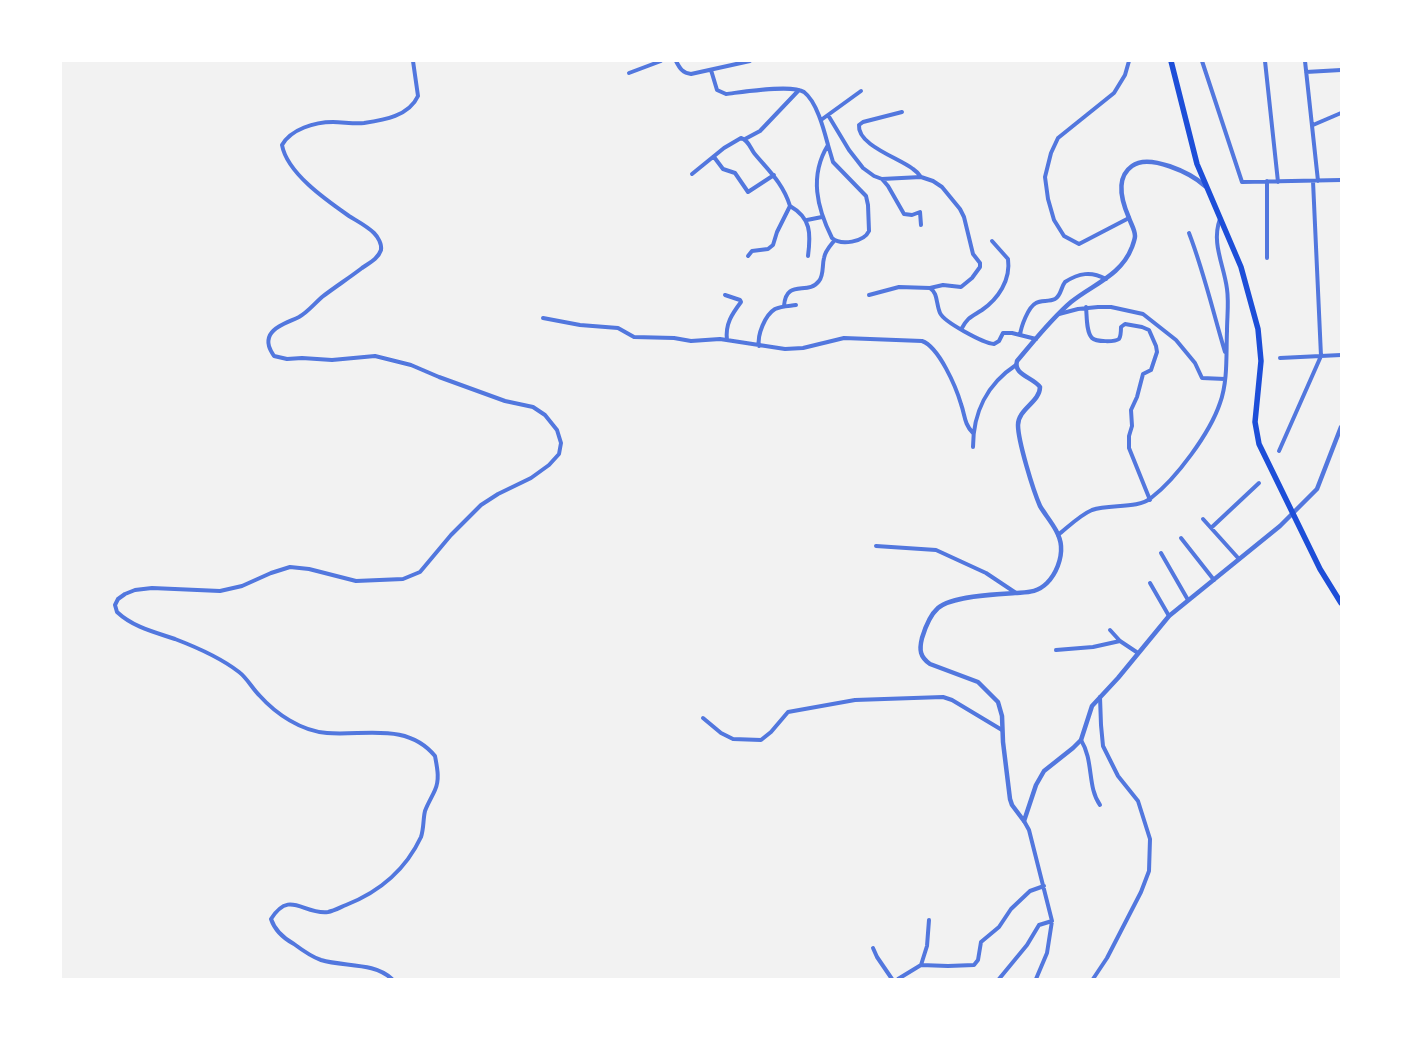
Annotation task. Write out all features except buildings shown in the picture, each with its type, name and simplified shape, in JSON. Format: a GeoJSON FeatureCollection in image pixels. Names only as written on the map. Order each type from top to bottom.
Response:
{"type":"FeatureCollection","features":[{"type":"Feature","properties":{"kind":"main road"},"geometry":{"type":"LineString","coordinates":[[1171,61],[1197,164],[1241,267],[1258,329],[1261,361],[1255,422],[1259,444],[1320,569],[1341,604]]}},
{"type":"Feature","properties":{"kind":"street"},"geometry":{"type":"LineString","coordinates":[[392,979],[386,973],[372,969],[320,960],[285,938],[274,927],[271,919],[277,910],[285,904],[328,912],[359,900],[392,878],[404,866],[421,836],[425,823],[425,812],[437,782],[435,756],[418,740],[391,732],[328,733],[312,731],[298,726],[259,695],[240,672],[212,655],[133,624],[116,612],[115,605],[118,599],[135,590],[152,588],[220,591],[242,586],[290,567],[309,569],[356,581],[403,579],[420,572],[451,535],[481,505],[498,494],[531,478],[549,465],[559,454],[561,443],[556,430],[545,415],[533,408],[512,404],[412,365],[379,356],[332,360],[287,359],[274,356],[269,349],[269,337],[271,334],[288,321],[299,317],[321,298],[370,264],[379,256],[381,248],[375,234],[335,205],[293,168],[285,157],[282,145],[290,134],[316,124],[330,122],[364,123],[400,115],[405,112],[418,96],[413,61]]}},
{"type":"Feature","properties":{"kind":"street"},"geometry":{"type":"LineString","coordinates":[[629,73],[661,61]]}},
{"type":"Feature","properties":{"kind":"street"},"geometry":{"type":"LineString","coordinates":[[676,61],[680,69],[686,74],[750,61]]}},
{"type":"Feature","properties":{"kind":"street"},"geometry":{"type":"LineString","coordinates":[[1129,61],[1125,74],[1114,93],[1058,138],[1051,153],[1046,177],[1048,199],[1054,220],[1064,236],[1079,244],[1129,218]]}},
{"type":"Feature","properties":{"kind":"street"},"geometry":{"type":"LineString","coordinates":[[1202,61],[1242,182],[1341,180]]}},
{"type":"Feature","properties":{"kind":"street"},"geometry":{"type":"LineString","coordinates":[[1265,61],[1278,182]]}},
{"type":"Feature","properties":{"kind":"street"},"geometry":{"type":"LineString","coordinates":[[1279,450],[1321,356],[1313,124],[1305,61]]}},
{"type":"Feature","properties":{"kind":"street"},"geometry":{"type":"LineString","coordinates":[[711,70],[718,90],[726,94],[789,88],[799,90],[808,96],[821,120],[833,162],[866,196],[868,205],[869,227],[867,234],[861,239],[842,242],[834,241]]}},
{"type":"Feature","properties":{"kind":"street"},"geometry":{"type":"LineString","coordinates":[[1306,72],[1341,70]]}},
{"type":"Feature","properties":{"kind":"street"},"geometry":{"type":"LineString","coordinates":[[745,140],[768,123],[799,90]]}},
{"type":"Feature","properties":{"kind":"street"},"geometry":{"type":"LineString","coordinates":[[821,120],[862,90]]}},
{"type":"Feature","properties":{"kind":"street"},"geometry":{"type":"LineString","coordinates":[[869,295],[900,287],[930,288],[943,285],[961,287],[979,271],[980,263],[973,254],[964,217],[960,209],[938,184],[921,177],[912,168],[870,144],[859,130],[859,125],[863,122],[902,112]]}},
{"type":"Feature","properties":{"kind":"street"},"geometry":{"type":"LineString","coordinates":[[1313,124],[1341,113]]}},
{"type":"Feature","properties":{"kind":"street"},"geometry":{"type":"LineString","coordinates":[[828,115],[844,142],[863,168],[874,176],[882,179],[921,177]]}},
{"type":"Feature","properties":{"kind":"street"},"geometry":{"type":"LineString","coordinates":[[692,174],[737,139],[745,140],[774,175],[790,206],[807,220],[810,241],[808,256]]}},
{"type":"Feature","properties":{"kind":"street"},"geometry":{"type":"LineString","coordinates":[[828,145],[819,161],[818,202],[822,217],[834,241]]}},
{"type":"Feature","properties":{"kind":"street"},"geometry":{"type":"LineString","coordinates":[[714,157],[723,168],[735,173],[748,192],[774,175]]}},
{"type":"Feature","properties":{"kind":"street"},"geometry":{"type":"LineString","coordinates":[[973,447],[973,433],[979,410],[1001,375],[1016,365],[1017,361],[1036,339],[1074,300],[1116,271],[1131,249],[1136,237],[1122,194],[1122,178],[1132,166],[1142,161],[1160,163],[1189,174],[1205,186]]}},
{"type":"Feature","properties":{"kind":"street"},"geometry":{"type":"LineString","coordinates":[[882,179],[904,214],[912,215],[920,212],[921,225]]}},
{"type":"Feature","properties":{"kind":"street"},"geometry":{"type":"LineString","coordinates":[[1267,181],[1267,258]]}},
{"type":"Feature","properties":{"kind":"street"},"geometry":{"type":"LineString","coordinates":[[748,256],[752,251],[768,249],[773,245],[777,232],[790,206]]}},
{"type":"Feature","properties":{"kind":"street"},"geometry":{"type":"LineString","coordinates":[[807,220],[822,217]]}},
{"type":"Feature","properties":{"kind":"street"},"geometry":{"type":"LineString","coordinates":[[1058,535],[1092,510],[1117,505],[1137,505],[1150,500],[1175,475],[1202,437],[1216,413],[1225,379],[1226,357],[1227,290],[1216,234],[1220,219]]}},
{"type":"Feature","properties":{"kind":"street"},"geometry":{"type":"LineString","coordinates":[[1189,233],[1208,287],[1226,357]]}},
{"type":"Feature","properties":{"kind":"street"},"geometry":{"type":"LineString","coordinates":[[784,306],[785,298],[791,290],[814,285],[820,281],[826,252],[834,241]]}},
{"type":"Feature","properties":{"kind":"street"},"geometry":{"type":"LineString","coordinates":[[962,328],[969,317],[982,310],[1004,286],[1008,259],[992,241]]}},
{"type":"Feature","properties":{"kind":"street"},"geometry":{"type":"LineString","coordinates":[[1020,335],[1022,323],[1033,305],[1038,302],[1055,299],[1065,282],[1088,274],[1097,274],[1107,279]]}},
{"type":"Feature","properties":{"kind":"street"},"geometry":{"type":"LineString","coordinates":[[930,288],[935,292],[941,314],[945,319],[991,344],[997,343],[1005,332],[1036,339]]}},
{"type":"Feature","properties":{"kind":"street"},"geometry":{"type":"LineString","coordinates":[[725,295],[741,301],[726,328],[727,340]]}},
{"type":"Feature","properties":{"kind":"street"},"geometry":{"type":"LineString","coordinates":[[760,346],[760,332],[769,315],[777,308],[796,305]]}},
{"type":"Feature","properties":{"kind":"street"},"geometry":{"type":"LineString","coordinates":[[1059,314],[1086,308],[1111,307],[1148,316],[1176,340],[1195,363],[1202,378],[1225,379]]}},
{"type":"Feature","properties":{"kind":"street"},"geometry":{"type":"LineString","coordinates":[[1086,308],[1090,335],[1094,340],[1118,339],[1122,326],[1126,324],[1149,330],[1156,346],[1156,356],[1152,368],[1143,374],[1137,397],[1131,410],[1132,426],[1128,442],[1128,448],[1150,500]]}},
{"type":"Feature","properties":{"kind":"street"},"geometry":{"type":"LineString","coordinates":[[543,318],[580,325],[618,328],[634,337],[674,338],[691,341],[706,339],[727,340],[785,349],[857,338],[925,342],[932,349],[950,378],[962,406],[965,423],[973,433]]}},
{"type":"Feature","properties":{"kind":"street"},"geometry":{"type":"LineString","coordinates":[[1280,358],[1341,355]]}},
{"type":"Feature","properties":{"kind":"street"},"geometry":{"type":"LineString","coordinates":[[1016,365],[1018,371],[1040,387],[1040,393],[1021,414],[1018,428],[1039,503],[1058,535],[1061,544],[1056,572],[1046,584],[1034,592],[996,594],[947,602],[938,608],[926,626],[920,646],[920,653],[924,660],[930,664],[978,682],[998,702],[1002,716],[1010,800],[1029,830],[1052,921],[1047,953],[1036,979]]}},
{"type":"Feature","properties":{"kind":"street"},"geometry":{"type":"LineString","coordinates":[[1024,821],[1036,785],[1044,771],[1081,740],[1092,706],[1118,678],[1168,616],[1280,526],[1317,489],[1341,428]]}},
{"type":"Feature","properties":{"kind":"street"},"geometry":{"type":"LineString","coordinates":[[1211,528],[1259,483]]}},
{"type":"Feature","properties":{"kind":"street"},"geometry":{"type":"LineString","coordinates":[[1203,519],[1239,559]]}},
{"type":"Feature","properties":{"kind":"street"},"geometry":{"type":"LineString","coordinates":[[1181,538],[1214,580]]}},
{"type":"Feature","properties":{"kind":"street"},"geometry":{"type":"LineString","coordinates":[[876,546],[936,550],[986,573],[1016,593]]}},
{"type":"Feature","properties":{"kind":"street"},"geometry":{"type":"LineString","coordinates":[[1161,553],[1188,600]]}},
{"type":"Feature","properties":{"kind":"street"},"geometry":{"type":"LineString","coordinates":[[1150,583],[1168,616]]}},
{"type":"Feature","properties":{"kind":"street"},"geometry":{"type":"LineString","coordinates":[[1110,630],[1120,641],[1138,653]]}},
{"type":"Feature","properties":{"kind":"street"},"geometry":{"type":"LineString","coordinates":[[1056,650],[1093,647],[1120,641]]}},
{"type":"Feature","properties":{"kind":"street"},"geometry":{"type":"LineString","coordinates":[[1093,979],[1142,892],[1148,871],[1150,839],[1138,801],[1118,776],[1104,746],[1100,696]]}},
{"type":"Feature","properties":{"kind":"street"},"geometry":{"type":"LineString","coordinates":[[703,718],[721,733],[733,738],[761,740],[771,732],[788,712],[855,700],[943,697],[952,700],[1002,730]]}},
{"type":"Feature","properties":{"kind":"street"},"geometry":{"type":"LineString","coordinates":[[1081,740],[1090,763],[1094,797],[1100,805]]}},
{"type":"Feature","properties":{"kind":"street"},"geometry":{"type":"LineString","coordinates":[[898,979],[922,965],[974,966],[978,960],[982,942],[999,927],[1011,909],[1030,891],[1044,886]]}},
{"type":"Feature","properties":{"kind":"street"},"geometry":{"type":"LineString","coordinates":[[922,965],[927,946],[929,920]]}},
{"type":"Feature","properties":{"kind":"street"},"geometry":{"type":"LineString","coordinates":[[999,979],[1027,945],[1039,925],[1052,921]]}},
{"type":"Feature","properties":{"kind":"street"},"geometry":{"type":"LineString","coordinates":[[873,948],[892,979]]}}]}
